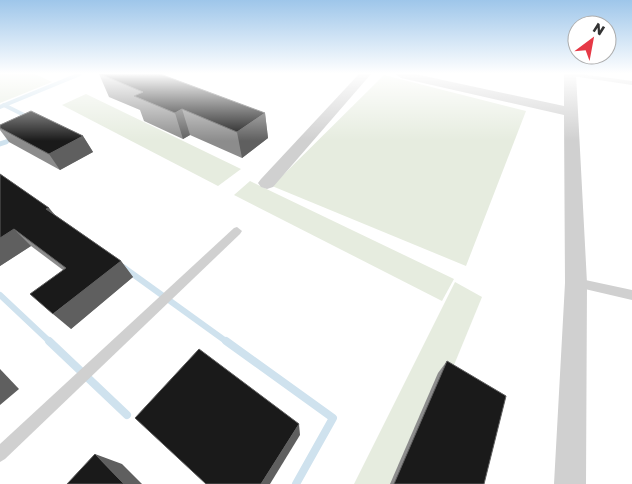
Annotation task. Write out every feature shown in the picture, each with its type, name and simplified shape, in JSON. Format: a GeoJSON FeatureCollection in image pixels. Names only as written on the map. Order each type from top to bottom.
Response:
{"type":"FeatureCollection","features":[{"type":"Feature","properties":{"kind":"street"},"geometry":{"type":"LineString","coordinates":[[267,183],[345,97]]}},
{"type":"Feature","properties":{"kind":"street"},"geometry":{"type":"LineString","coordinates":[[502,97],[571,112]]}},
{"type":"Feature","properties":{"kind":"street"},"geometry":{"type":"LineString","coordinates":[[570,484],[576,283],[571,97]]}},
{"type":"Feature","properties":{"kind":"lane"},"geometry":{"type":"LineString","coordinates":[[0,454],[237,231]]}},
{"type":"Feature","properties":{"kind":"lane"},"geometry":{"type":"LineString","coordinates":[[576,283],[632,295]]}},
{"type":"Feature","properties":{"kind":"shaded area"},"geometry":{"type":"Polygon","coordinates":[[[0,97],[16,97],[0,103],[0,97]]]}},
{"type":"Feature","properties":{"kind":"shaded area"},"geometry":{"type":"Polygon","coordinates":[[[80,97],[91,97],[241,169],[218,186],[62,105],[80,97]]]}},
{"type":"Feature","properties":{"kind":"shaded area"},"geometry":{"type":"Polygon","coordinates":[[[362,97],[469,97],[526,111],[466,266],[272,186],[362,97]]]}},
{"type":"Feature","properties":{"kind":"shaded area"},"geometry":{"type":"Polygon","coordinates":[[[250,181],[454,279],[442,301],[234,195],[250,181]]]}},
{"type":"Feature","properties":{"kind":"shaded area"},"geometry":{"type":"Polygon","coordinates":[[[455,282],[482,297],[405,484],[354,484],[455,282]]]}},
{"type":"Feature","properties":{"kind":"building"},"geometry":{"type":"Polygon","coordinates":[[[135,97],[221,97],[265,113],[237,132],[182,109],[175,113],[135,97]]]}},
{"type":"Feature","properties":{"kind":"building"},"geometry":{"type":"Polygon","coordinates":[[[31,111],[83,136],[49,154],[0,128],[0,125],[31,111]]]}},
{"type":"Feature","properties":{"kind":"building"},"geometry":{"type":"Polygon","coordinates":[[[0,174],[49,208],[46,209],[121,261],[53,314],[30,294],[66,268],[14,229],[0,238],[0,174]]]}},
{"type":"Feature","properties":{"kind":"building"},"geometry":{"type":"Polygon","coordinates":[[[199,349],[299,424],[261,484],[206,484],[135,418],[199,349]]]}},
{"type":"Feature","properties":{"kind":"building"},"geometry":{"type":"Polygon","coordinates":[[[447,361],[506,396],[484,484],[394,484],[447,361]]]}},
{"type":"Feature","properties":{"kind":"building"},"geometry":{"type":"Polygon","coordinates":[[[95,454],[124,484],[67,484],[95,454]]]}},
{"type":"Feature","properties":{"kind":"waterway"},"geometry":{"type":"LineString","coordinates":[[4,105],[25,97]]}},
{"type":"Feature","properties":{"kind":"waterway"},"geometry":{"type":"LineString","coordinates":[[0,107],[4,105]]}},
{"type":"Feature","properties":{"kind":"waterway"},"geometry":{"type":"LineString","coordinates":[[4,105],[28,117]]}},
{"type":"Feature","properties":{"kind":"waterway"},"geometry":{"type":"LineString","coordinates":[[3,143],[14,138]]}},
{"type":"Feature","properties":{"kind":"waterway"},"geometry":{"type":"LineString","coordinates":[[123,267],[227,342]]}},
{"type":"Feature","properties":{"kind":"waterway"},"geometry":{"type":"LineString","coordinates":[[0,295],[50,342]]}},
{"type":"Feature","properties":{"kind":"waterway"},"geometry":{"type":"LineString","coordinates":[[49,341],[127,415]]}},
{"type":"Feature","properties":{"kind":"waterway"},"geometry":{"type":"LineString","coordinates":[[226,341],[333,418],[296,484]]}}]}
